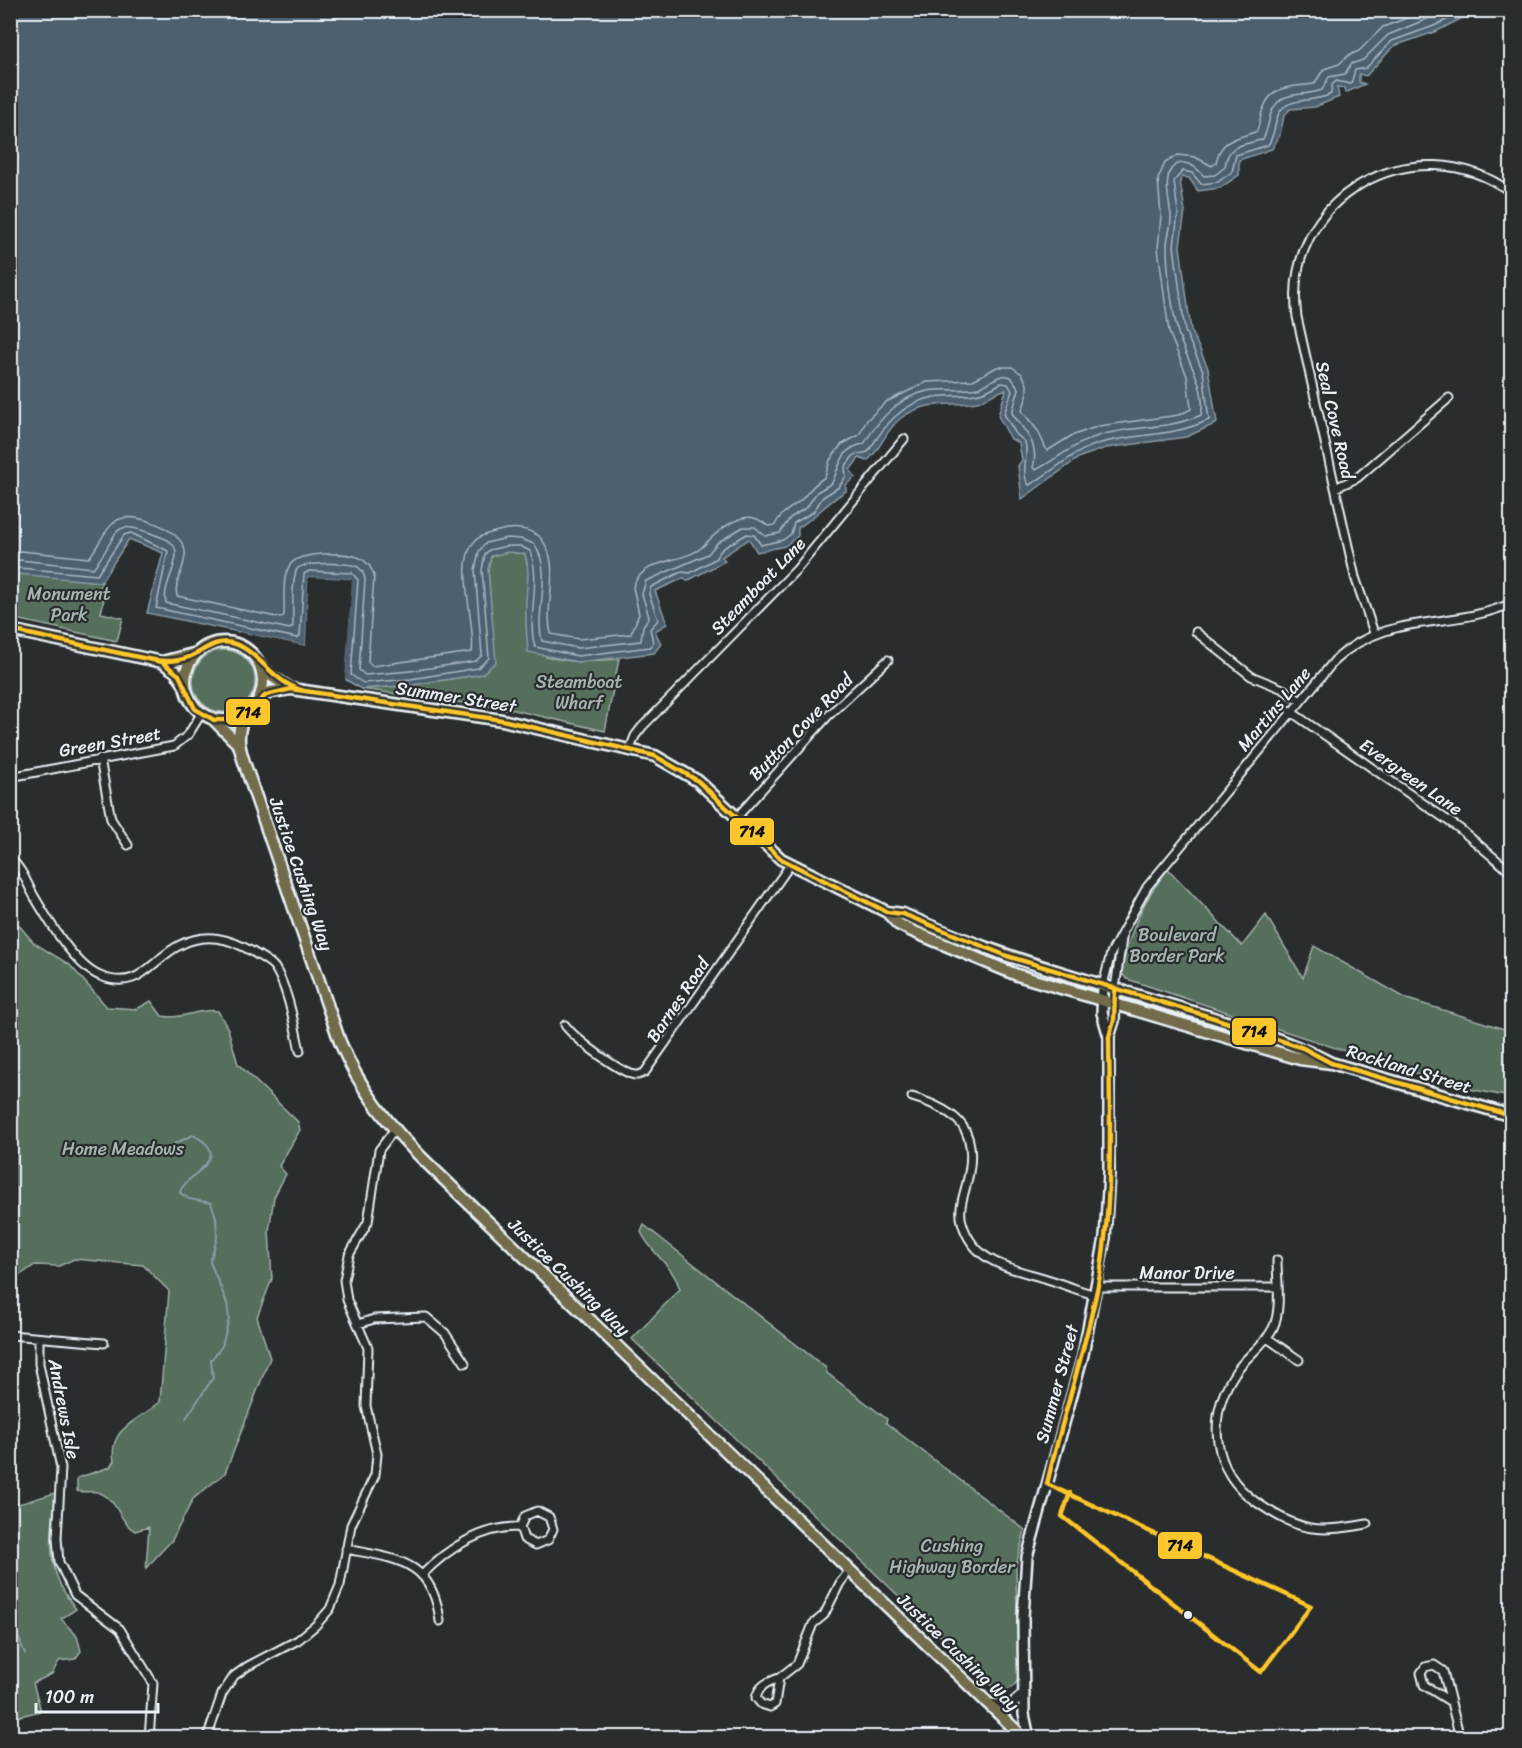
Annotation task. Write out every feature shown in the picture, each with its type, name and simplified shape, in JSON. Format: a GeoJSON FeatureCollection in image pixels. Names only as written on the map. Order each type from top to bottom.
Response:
{"type":"FeatureCollection","features":[{"type":"Feature","properties":{"kind":"main road"},"geometry":{"type":"LineString","coordinates":[[10,630],[162,662],[176,672],[184,684],[187,697],[201,714],[214,720],[231,720],[245,715]]}},
{"type":"Feature","properties":{"kind":"main road"},"geometry":{"type":"LineString","coordinates":[[162,662],[197,653],[214,643],[235,643],[250,652],[260,664],[262,677],[260,698],[245,715],[239,728],[238,744]]}},
{"type":"Feature","properties":{"kind":"main road"},"geometry":{"type":"LineString","coordinates":[[184,684],[190,664],[197,653]]}},
{"type":"Feature","properties":{"kind":"main road","name":"Summer Street"},"geometry":{"type":"LineString","coordinates":[[260,664],[271,676],[291,689]]}},
{"type":"Feature","properties":{"kind":"main road","name":"Summer Street"},"geometry":{"type":"LineString","coordinates":[[260,698],[271,692],[291,689],[502,720],[630,749],[662,759],[681,769],[790,865],[887,912],[903,915],[1006,956],[1115,989]]}},
{"type":"Feature","properties":{"kind":"main road","name":"Justice Cushing Way"},"geometry":{"type":"LineString","coordinates":[[214,720],[238,744],[352,1067],[371,1101],[394,1130],[1024,1737]]}},
{"type":"Feature","properties":{"kind":"main road","name":"Summer Street"},"geometry":{"type":"LineString","coordinates":[[887,912],[898,924],[979,960],[1029,979],[1114,1005]]}},
{"type":"Feature","properties":{"kind":"main road","name":"Rockland Street"},"geometry":{"type":"LineString","coordinates":[[1115,989],[1303,1048],[1331,1063]]}},
{"type":"Feature","properties":{"kind":"main road","name":"Rockland Street"},"geometry":{"type":"LineString","coordinates":[[1114,1005],[1300,1059],[1331,1063],[1512,1116]]}},
{"type":"Feature","properties":{"kind":"street","name":"Seal Cove Road"},"geometry":{"type":"LineString","coordinates":[[1374,633],[1355,577],[1296,310],[1296,281],[1300,261],[1312,235],[1324,217],[1358,185],[1378,175],[1411,165],[1457,168],[1490,180],[1512,194]]}},
{"type":"Feature","properties":{"kind":"street"},"geometry":{"type":"LineString","coordinates":[[1335,488],[1357,478],[1449,398]]}},
{"type":"Feature","properties":{"kind":"street","name":"Steamboat Lane"},"geometry":{"type":"LineString","coordinates":[[630,749],[635,735],[642,727],[830,532],[904,439]]}},
{"type":"Feature","properties":{"kind":"street","name":"Martins Lane"},"geometry":{"type":"LineString","coordinates":[[1103,985],[1111,953],[1148,887],[1299,700],[1344,652],[1374,633],[1478,614],[1512,603]]}},
{"type":"Feature","properties":{"kind":"street"},"geometry":{"type":"LineString","coordinates":[[1196,632],[1251,676],[1284,689],[1299,700]]}},
{"type":"Feature","properties":{"kind":"street","name":"Button Cove Road"},"geometry":{"type":"LineString","coordinates":[[737,817],[828,716],[888,660]]}},
{"type":"Feature","properties":{"kind":"street","name":"Evergreen Lane"},"geometry":{"type":"LineString","coordinates":[[1290,711],[1460,829],[1512,873]]}},
{"type":"Feature","properties":{"kind":"street","name":"Green Street"},"geometry":{"type":"LineString","coordinates":[[10,777],[174,746],[188,735],[201,714]]}},
{"type":"Feature","properties":{"kind":"street"},"geometry":{"type":"LineString","coordinates":[[100,759],[111,819],[128,845]]}},
{"type":"Feature","properties":{"kind":"street"},"geometry":{"type":"LineString","coordinates":[[10,858],[24,873],[37,901],[75,957],[99,976],[124,981],[136,977],[179,945],[206,937],[231,942],[265,960],[274,968],[280,979],[300,1051]]}},
{"type":"Feature","properties":{"kind":"street","name":"Barnes Road"},"geometry":{"type":"LineString","coordinates":[[565,1025],[576,1036],[630,1073],[637,1075],[645,1072],[790,865]]}},
{"type":"Feature","properties":{"kind":"street","name":"Martins Lane"},"geometry":{"type":"LineString","coordinates":[[1115,989],[1124,929]]}},
{"type":"Feature","properties":{"kind":"street","name":"Summer Street"},"geometry":{"type":"LineString","coordinates":[[1103,985],[1103,1021],[1109,1036]]}},
{"type":"Feature","properties":{"kind":"street","name":"Summer Street"},"geometry":{"type":"LineString","coordinates":[[1029,1737],[1024,1714],[1023,1599],[1026,1557],[1083,1355],[1097,1291],[1106,1232],[1109,1174],[1109,1036],[1114,1021],[1115,989]]}},
{"type":"Feature","properties":{"kind":"street","name":"Manor Drive"},"geometry":{"type":"LineString","coordinates":[[912,1097],[951,1113],[967,1132],[972,1146],[972,1162],[961,1205],[961,1218],[975,1247],[1001,1266],[1097,1291],[1276,1287]]}},
{"type":"Feature","properties":{"kind":"street"},"geometry":{"type":"LineString","coordinates":[[207,1737],[222,1694],[239,1672],[288,1647],[326,1615],[340,1585],[354,1516],[373,1481],[378,1461],[366,1406],[368,1348],[345,1295],[345,1269],[349,1255],[368,1222],[379,1150],[394,1130]]}},
{"type":"Feature","properties":{"kind":"street"},"geometry":{"type":"LineString","coordinates":[[1277,1260],[1276,1318],[1267,1338],[1241,1365],[1224,1394],[1218,1417],[1217,1435],[1225,1469],[1250,1497],[1298,1525],[1319,1531],[1367,1524]]}},
{"type":"Feature","properties":{"kind":"street"},"geometry":{"type":"LineString","coordinates":[[358,1324],[374,1319],[426,1317],[445,1333],[465,1363]]}},
{"type":"Feature","properties":{"kind":"street","name":"Andrews Isle"},"geometry":{"type":"LineString","coordinates":[[10,1335],[104,1343]]}},
{"type":"Feature","properties":{"kind":"street","name":"Andrews Isle"},"geometry":{"type":"LineString","coordinates":[[39,1338],[39,1364],[61,1468],[57,1538],[59,1562],[66,1581],[75,1595],[120,1629],[153,1683],[149,1737]]}},
{"type":"Feature","properties":{"kind":"street"},"geometry":{"type":"LineString","coordinates":[[1267,1338],[1299,1360]]}},
{"type":"Feature","properties":{"kind":"street"},"geometry":{"type":"LineString","coordinates":[[537,1511],[549,1517],[553,1529],[548,1540],[536,1545],[524,1539],[520,1527],[525,1516],[537,1511]]}},
{"type":"Feature","properties":{"kind":"street"},"geometry":{"type":"LineString","coordinates":[[423,1574],[476,1536],[502,1527],[520,1527]]}},
{"type":"Feature","properties":{"kind":"street"},"geometry":{"type":"LineString","coordinates":[[346,1549],[405,1562],[423,1574],[435,1595],[440,1621]]}},
{"type":"Feature","properties":{"kind":"street"},"geometry":{"type":"LineString","coordinates":[[779,1678],[799,1661],[812,1625],[824,1614],[840,1583],[850,1570]]}},
{"type":"Feature","properties":{"kind":"street"},"geometry":{"type":"LineString","coordinates":[[1451,1702],[1424,1684],[1421,1673],[1425,1667],[1434,1665],[1443,1671],[1451,1702],[1460,1737]]}},
{"type":"Feature","properties":{"kind":"street"},"geometry":{"type":"LineString","coordinates":[[989,1704],[1010,1706],[1024,1694]]}},
{"type":"Feature","properties":{"kind":"green space","name":"Steamboat Wharf"},"geometry":{"type":"Polygon","coordinates":[[[508,552],[525,553],[546,657],[578,662],[619,659],[605,731],[514,710],[361,689],[412,685],[482,674],[495,662],[488,570],[491,556],[508,552]]]}},
{"type":"Feature","properties":{"kind":"green space","name":"Monument Park"},"geometry":{"type":"Polygon","coordinates":[[[18,573],[102,582],[97,597],[104,599],[101,613],[123,618],[117,641],[11,618],[11,585],[16,584],[18,573]]]}},
{"type":"Feature","properties":{"kind":"green space"},"geometry":{"type":"Polygon","coordinates":[[[224,650],[236,652],[246,659],[253,669],[255,681],[253,693],[246,703],[236,710],[224,712],[212,710],[202,703],[195,693],[193,681],[195,669],[202,659],[212,652],[224,650]]]}},
{"type":"Feature","properties":{"kind":"green space","name":"Boulevard Border Park"},"geometry":{"type":"Polygon","coordinates":[[[1168,869],[1242,946],[1266,915],[1303,978],[1314,946],[1407,999],[1511,1031],[1511,1097],[1469,1089],[1375,1061],[1127,979],[1121,973],[1128,944],[1144,905],[1168,869]]]}},
{"type":"Feature","properties":{"kind":"green space","name":"Home Meadows"},"geometry":{"type":"Polygon","coordinates":[[[11,916],[34,943],[70,965],[107,1007],[137,1009],[151,1001],[162,1016],[169,1017],[218,1011],[228,1029],[238,1064],[298,1122],[300,1130],[279,1166],[286,1174],[274,1197],[269,1231],[272,1279],[257,1317],[270,1358],[225,1473],[193,1499],[172,1540],[146,1568],[149,1527],[135,1531],[125,1522],[106,1496],[98,1492],[77,1491],[77,1478],[110,1467],[114,1461],[113,1450],[120,1433],[126,1426],[160,1402],[169,1291],[143,1265],[74,1259],[59,1266],[35,1265],[17,1277],[11,1271],[11,916]]]}},
{"type":"Feature","properties":{"kind":"green space","name":"Cushing Highway Border"},"geometry":{"type":"Polygon","coordinates":[[[644,1225],[826,1368],[827,1373],[887,1419],[886,1423],[1025,1530],[1016,1565],[1018,1679],[1014,1686],[1004,1690],[993,1687],[632,1339],[680,1289],[667,1266],[645,1240],[641,1232],[644,1225]]]}},
{"type":"Feature","properties":{"kind":"green space"},"geometry":{"type":"Polygon","coordinates":[[[55,1493],[52,1540],[54,1567],[58,1581],[76,1609],[61,1619],[77,1636],[81,1651],[75,1659],[59,1661],[52,1674],[33,1683],[41,1711],[11,1718],[11,1498],[19,1504],[55,1493]]]}},
{"type":"Feature","properties":{"kind":"water"},"geometry":{"type":"Polygon","coordinates":[[[11,11],[1476,11],[1437,31],[1394,46],[1366,76],[1359,74],[1359,82],[1365,84],[1345,93],[1344,88],[1337,87],[1339,97],[1315,107],[1290,109],[1284,116],[1280,135],[1272,149],[1239,160],[1239,175],[1220,188],[1198,191],[1189,178],[1183,177],[1180,181],[1185,211],[1180,246],[1191,330],[1208,368],[1217,423],[1186,437],[1106,448],[1080,457],[1022,499],[1018,466],[1022,460],[1019,443],[1011,439],[998,416],[1006,390],[977,402],[920,408],[896,423],[867,461],[859,458],[850,470],[855,477],[846,485],[846,491],[798,528],[798,536],[785,546],[757,552],[749,539],[722,557],[725,561],[687,581],[684,578],[655,591],[667,624],[655,631],[661,644],[654,653],[578,662],[528,652],[527,561],[525,554],[508,552],[491,556],[488,570],[496,662],[482,674],[412,685],[361,689],[345,679],[351,579],[308,577],[306,646],[147,613],[163,553],[129,539],[101,582],[18,574],[16,584],[11,585],[11,11]]]}},
{"type":"Feature","properties":{"kind":"pier"},"geometry":{"type":"Polygon","coordinates":[[[308,577],[352,579],[345,683],[342,679],[349,581],[311,580],[307,649],[239,635],[239,632],[306,646],[308,577]]]}},
{"type":"Feature","properties":{"kind":"waterway"},"geometry":{"type":"LineString","coordinates":[[174,1144],[193,1135],[206,1143],[211,1151],[204,1166],[189,1180],[180,1193],[189,1199],[211,1203],[216,1217],[217,1238],[210,1262],[227,1303],[229,1319],[222,1346],[211,1360],[213,1378],[186,1418]]}},
{"type":"Feature","properties":{"kind":"waterway"},"geometry":{"type":"LineString","coordinates":[[10,1615],[25,1654]]}},
{"type":"Feature","properties":{"kind":"transit line","name":"714"},"geometry":{"type":"LineString","coordinates":[[10,630],[162,662],[179,675],[195,709],[214,720],[231,720],[245,715],[266,695],[291,689],[502,720],[655,756],[698,781],[781,859],[887,912],[903,914],[1007,956],[1214,1018],[1303,1048],[1331,1063],[1512,1116]]}},
{"type":"Feature","properties":{"kind":"transit line","name":"714"},"geometry":{"type":"LineString","coordinates":[[148,659],[179,660],[215,644],[232,643],[250,652],[282,680],[304,691]]}},
{"type":"Feature","properties":{"kind":"transit line","name":"714"},"geometry":{"type":"LineString","coordinates":[[1047,1484],[1088,1328],[1104,1246],[1110,1156],[1109,1037],[1114,1021],[1115,989]]}},
{"type":"Feature","properties":{"kind":"transit line","name":"714"},"geometry":{"type":"LineString","coordinates":[[1049,1485],[1311,1606]]}},
{"type":"Feature","properties":{"kind":"transit line","name":"714"},"geometry":{"type":"LineString","coordinates":[[1070,1493],[1062,1516],[1261,1672],[1311,1606]]}}]}
